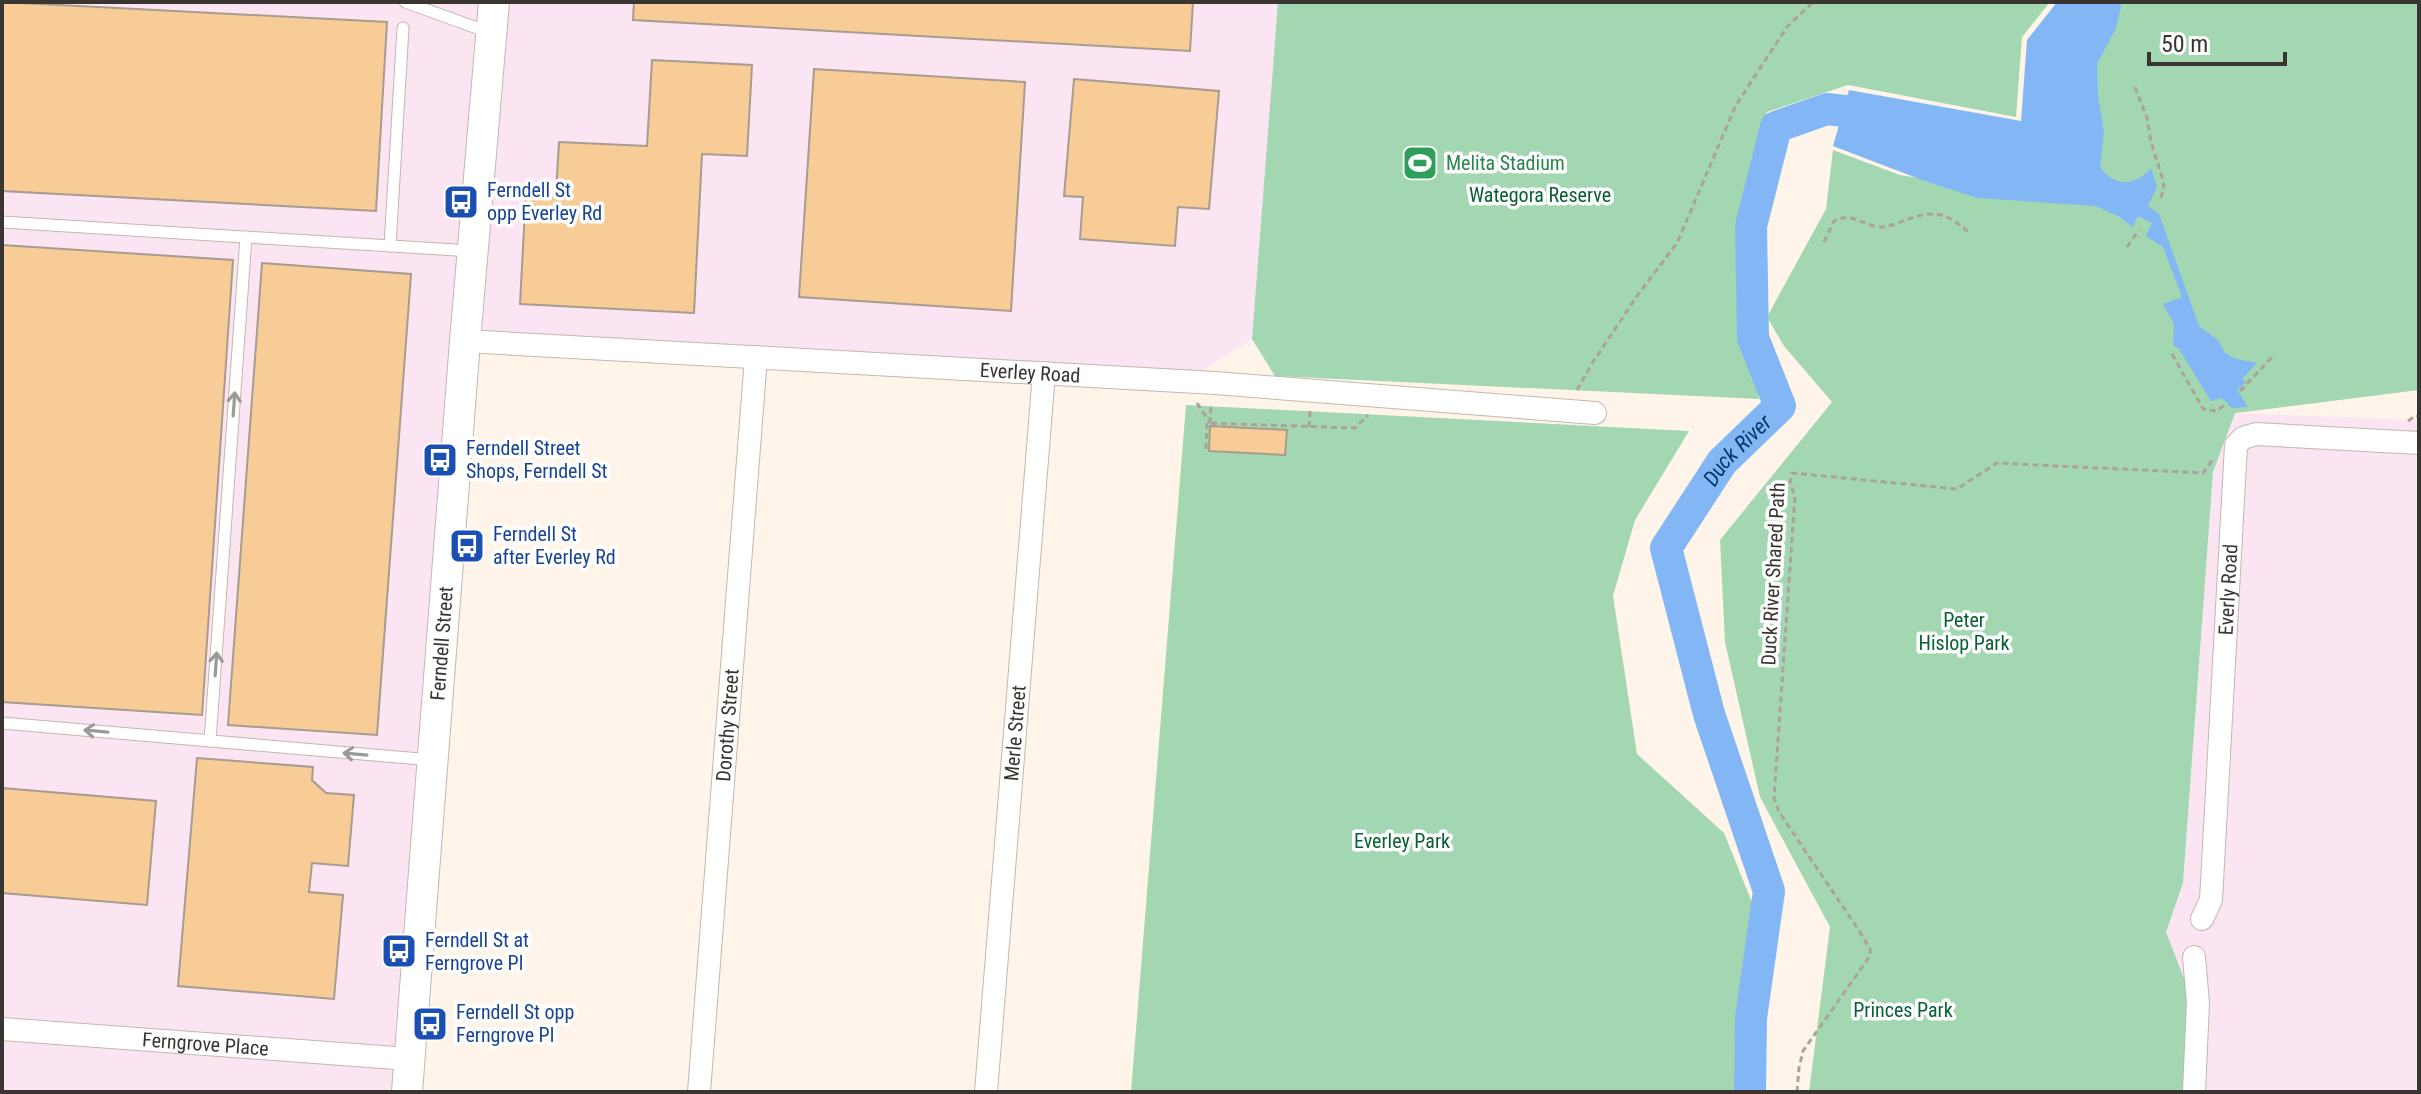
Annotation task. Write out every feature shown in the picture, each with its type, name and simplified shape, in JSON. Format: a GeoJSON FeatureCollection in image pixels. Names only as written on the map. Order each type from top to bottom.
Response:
{"type":"FeatureCollection","features":[{"type":"Feature","properties":{"kind":"main road","name":"Ferndell Street"},"geometry":{"type":"LineString","coordinates":[[407,1092],[494,2]]}},
{"type":"Feature","properties":{"kind":"street","name":"Everley Road"},"geometry":{"type":"LineString","coordinates":[[465,341],[1215,383],[1595,413]]}},
{"type":"Feature","properties":{"kind":"street","name":"Dorothy Street"},"geometry":{"type":"LineString","coordinates":[[699,1092],[756,357]]}},
{"type":"Feature","properties":{"kind":"street","name":"Merle Street"},"geometry":{"type":"LineString","coordinates":[[986,1092],[1044,373]]}},
{"type":"Feature","properties":{"kind":"street"},"geometry":{"type":"LineString","coordinates":[[2236,445],[2243,438],[2256,434],[2419,443]]}},
{"type":"Feature","properties":{"kind":"street","name":"Everly Road"},"geometry":{"type":"LineString","coordinates":[[2202,919],[2211,900],[2236,445]]}},
{"type":"Feature","properties":{"kind":"street"},"geometry":{"type":"LineString","coordinates":[[2194,957],[2198,1003],[2194,1092]]}},
{"type":"Feature","properties":{"kind":"street","name":"Ferngrove Place"},"geometry":{"type":"LineString","coordinates":[[2,1029],[409,1059]]}},
{"type":"Feature","properties":{"kind":"lane"},"geometry":{"type":"LineString","coordinates":[[405,2],[491,33]]}},
{"type":"Feature","properties":{"kind":"lane"},"geometry":{"type":"LineString","coordinates":[[390,246],[403,28]]}},
{"type":"Feature","properties":{"kind":"lane"},"geometry":{"type":"LineString","coordinates":[[2,222],[472,251]]}},
{"type":"Feature","properties":{"kind":"lane"},"geometry":{"type":"LineString","coordinates":[[210,741],[246,237]]}},
{"type":"Feature","properties":{"kind":"lane"},"geometry":{"type":"LineString","coordinates":[[2,723],[433,760]]}},
{"type":"Feature","properties":{"kind":"path"},"geometry":{"type":"LineString","coordinates":[[1565,411],[1593,362],[1677,243],[1736,105],[1787,27],[1813,2]]}},
{"type":"Feature","properties":{"kind":"path"},"geometry":{"type":"LineString","coordinates":[[2135,87],[2147,118],[2163,180],[2164,189],[2159,202]]}},
{"type":"Feature","properties":{"kind":"path"},"geometry":{"type":"LineString","coordinates":[[1824,242],[1834,221],[1846,216],[1885,227],[1917,216],[1944,215],[1954,219],[1969,233]]}},
{"type":"Feature","properties":{"kind":"path"},"geometry":{"type":"LineString","coordinates":[[2127,247],[2139,230]]}},
{"type":"Feature","properties":{"kind":"path"},"geometry":{"type":"LineString","coordinates":[[2172,354],[2203,409],[2216,411],[2225,405]]}},
{"type":"Feature","properties":{"kind":"path"},"geometry":{"type":"LineString","coordinates":[[2240,391],[2275,354]]}},
{"type":"Feature","properties":{"kind":"path"},"geometry":{"type":"LineString","coordinates":[[1210,423],[1355,428],[1369,412],[1371,396]]}},
{"type":"Feature","properties":{"kind":"path"},"geometry":{"type":"LineString","coordinates":[[1206,449],[1207,423],[1210,423],[1211,404],[1197,403],[1210,423]]}},
{"type":"Feature","properties":{"kind":"path","name":"Duck River Shared Path"},"geometry":{"type":"LineString","coordinates":[[1797,1092],[1803,1051],[1870,956],[1870,949],[1779,812],[1774,798],[1795,496],[1790,483],[1792,473],[1957,489],[1997,463],[2203,473],[2218,451],[2236,445]]}},
{"type":"Feature","properties":{"kind":"shaded area"},"geometry":{"type":"Polygon","coordinates":[[[2,2],[1278,2],[1252,339],[1185,382],[465,341],[407,1092],[2,1092],[2,2]]]}},
{"type":"Feature","properties":{"kind":"shaded area"},"geometry":{"type":"Polygon","coordinates":[[[2234,413],[2419,420],[2419,1092],[2183,1092],[2165,932],[2183,883],[2213,472],[2234,413]]]}},
{"type":"Feature","properties":{"kind":"green space","name":"Wategora Reserve"},"geometry":{"type":"Polygon","coordinates":[[[1278,2],[2050,2],[2022,37],[2016,117],[1848,85],[1767,112],[1735,232],[1759,399],[1275,376],[1252,339],[1278,2]]]}},
{"type":"Feature","properties":{"kind":"green space"},"geometry":{"type":"Polygon","coordinates":[[[2118,2],[2419,2],[2419,390],[2235,413],[2213,472],[2183,883],[2166,932],[2188,989],[2183,1092],[1809,1092],[1830,927],[1760,797],[1725,642],[1720,540],[1832,402],[1784,346],[1767,317],[1826,209],[1833,150],[1900,175],[2010,193],[2079,112],[2118,2]]]}},
{"type":"Feature","properties":{"kind":"green space","name":"Everley Park"},"geometry":{"type":"Polygon","coordinates":[[[1186,405],[1689,431],[1635,520],[1613,596],[1637,754],[1724,833],[1772,952],[1744,1050],[1748,1092],[1131,1092],[1186,405]]]}},
{"type":"Feature","properties":{"kind":"water"},"geometry":{"type":"Polygon","coordinates":[[[2057,2],[2122,2],[2116,28],[2097,64],[2104,133],[2100,167],[2112,179],[2125,182],[2138,178],[2151,168],[2157,187],[2148,206],[2159,214],[2199,326],[2218,340],[2225,353],[2236,359],[2257,363],[2242,379],[2246,382],[2237,390],[2248,407],[2232,408],[2222,398],[2211,401],[2179,349],[2173,345],[2174,324],[2163,304],[2182,297],[2163,247],[2146,236],[2152,223],[2138,216],[2132,227],[2120,217],[2096,206],[1977,198],[1833,146],[1849,90],[2021,121],[2027,40],[2057,2]]]}},
{"type":"Feature","properties":{"kind":"building"},"geometry":{"type":"Polygon","coordinates":[[[2,2],[387,22],[376,211],[2,191],[2,2]]]}},
{"type":"Feature","properties":{"kind":"building"},"geometry":{"type":"Polygon","coordinates":[[[634,2],[1193,2],[1190,51],[633,20],[634,2]]]}},
{"type":"Feature","properties":{"kind":"building"},"geometry":{"type":"Polygon","coordinates":[[[652,60],[752,65],[747,156],[702,154],[694,313],[520,304],[526,191],[556,192],[559,142],[647,146],[652,60]]]}},
{"type":"Feature","properties":{"kind":"building"},"geometry":{"type":"Polygon","coordinates":[[[814,69],[1025,82],[1011,311],[799,297],[814,69]]]}},
{"type":"Feature","properties":{"kind":"building"},"geometry":{"type":"Polygon","coordinates":[[[1074,79],[1219,91],[1209,209],[1178,207],[1175,246],[1080,239],[1083,197],[1064,196],[1074,79]]]}},
{"type":"Feature","properties":{"kind":"building"},"geometry":{"type":"Polygon","coordinates":[[[2,245],[233,260],[202,715],[2,702],[2,245]]]}},
{"type":"Feature","properties":{"kind":"building"},"geometry":{"type":"Polygon","coordinates":[[[262,263],[411,274],[377,735],[228,725],[262,263]]]}},
{"type":"Feature","properties":{"kind":"building"},"geometry":{"type":"Polygon","coordinates":[[[1210,426],[1287,430],[1285,455],[1209,451],[1210,426]]]}},
{"type":"Feature","properties":{"kind":"building"},"geometry":{"type":"Polygon","coordinates":[[[197,758],[313,767],[312,780],[326,793],[354,795],[348,866],[312,863],[309,892],[343,895],[334,999],[178,986],[197,758]]]}},
{"type":"Feature","properties":{"kind":"building"},"geometry":{"type":"Polygon","coordinates":[[[2,788],[156,801],[147,905],[2,893],[2,788]]]}},
{"type":"Feature","properties":{"kind":"waterway","name":"Duck River"},"geometry":{"type":"LineString","coordinates":[[1750,1092],[1751,1018],[1769,891],[1709,714],[1666,548],[1722,462],[1780,406],[1753,338],[1751,226],[1776,127],[1827,109],[1887,116]]}},
{"type":"Feature","properties":{"kind":"place","name":"Melita Stadium"},"geometry":{"type":"Point","coordinates":[1420,163]}},
{"type":"Feature","properties":{"kind":"place","name":"Ferndell St opp Everley Rd"},"geometry":{"type":"Point","coordinates":[461,202]}},
{"type":"Feature","properties":{"kind":"place","name":"Ferndell Street Shops, Ferndell St"},"geometry":{"type":"Point","coordinates":[440,460]}},
{"type":"Feature","properties":{"kind":"place","name":"Ferndell St after Everley Rd"},"geometry":{"type":"Point","coordinates":[467,546]}},
{"type":"Feature","properties":{"kind":"place","name":"Ferndell St at Ferngrove Pl"},"geometry":{"type":"Point","coordinates":[399,951]}},
{"type":"Feature","properties":{"kind":"place","name":"Ferndell St opp Ferngrove Pl"},"geometry":{"type":"Point","coordinates":[430,1024]}},
{"type":"Feature","properties":{"kind":"park label","name":"Peter Hislop Park"},"geometry":{"type":"Point","coordinates":[1964,632]}},
{"type":"Feature","properties":{"kind":"park label","name":"Princes Park"},"geometry":{"type":"Point","coordinates":[1903,1010]}}]}
